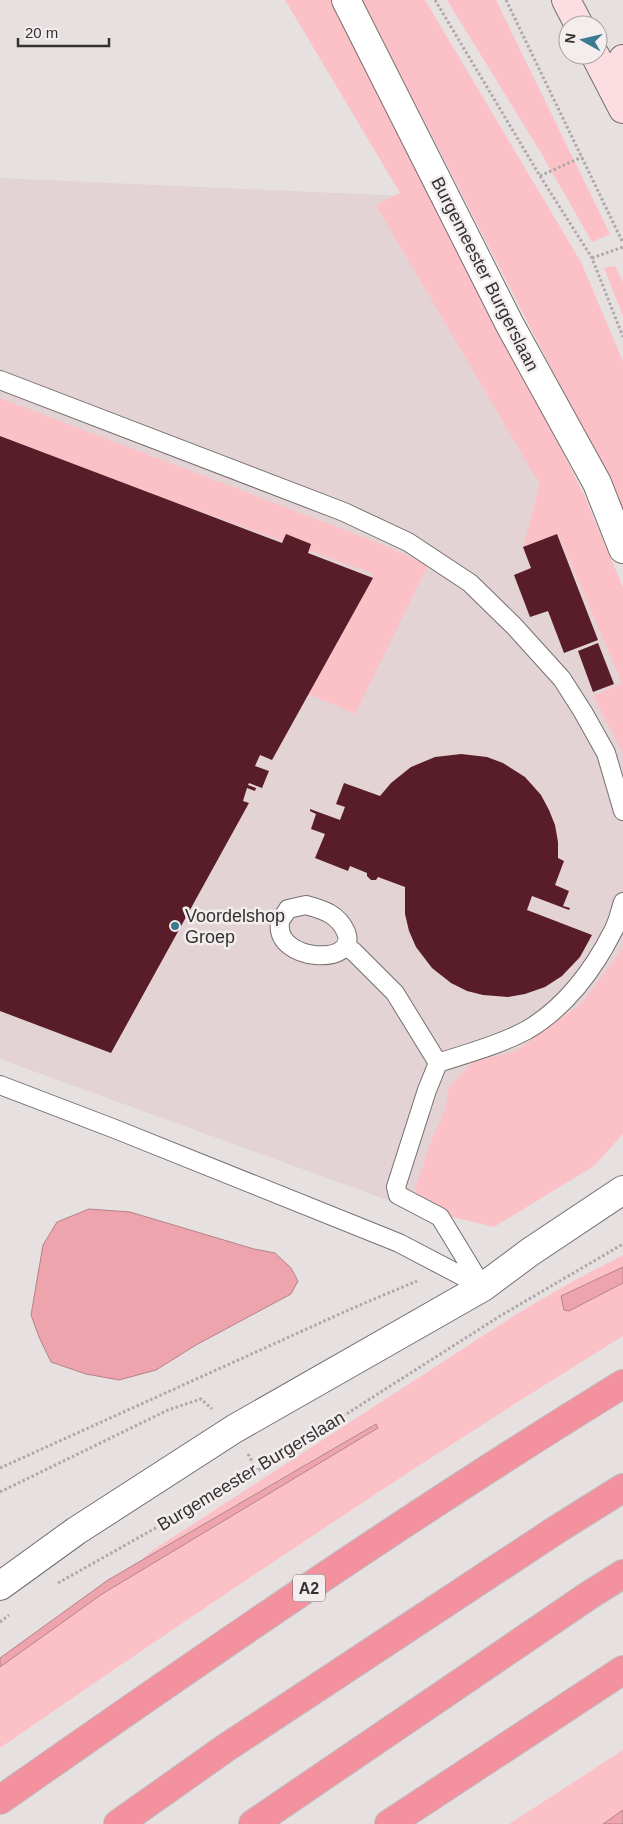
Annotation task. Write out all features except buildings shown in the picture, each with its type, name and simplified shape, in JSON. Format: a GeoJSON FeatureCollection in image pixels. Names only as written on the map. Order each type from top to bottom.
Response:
{"type":"FeatureCollection","features":[{"type":"Feature","properties":{"kind":"highway","name":"A2"},"geometry":{"type":"LineString","coordinates":[[0,1800],[170,1681],[525,1444],[623,1384]]}},
{"type":"Feature","properties":{"kind":"highway"},"geometry":{"type":"LineString","coordinates":[[118,1824],[226,1747],[623,1488]]}},
{"type":"Feature","properties":{"kind":"highway"},"geometry":{"type":"LineString","coordinates":[[253,1824],[623,1574]]}},
{"type":"Feature","properties":{"kind":"highway"},"geometry":{"type":"LineString","coordinates":[[389,1824],[623,1670]]}},
{"type":"Feature","properties":{"kind":"main road"},"geometry":{"type":"LineString","coordinates":[[566,0],[574,15]]}},
{"type":"Feature","properties":{"kind":"main road"},"geometry":{"type":"LineString","coordinates":[[608,65],[618,73],[623,109]]}},
{"type":"Feature","properties":{"kind":"street","name":"Burgemeester Burgerslaan"},"geometry":{"type":"LineString","coordinates":[[346,0],[510,325],[597,483],[623,549]]}},
{"type":"Feature","properties":{"kind":"street"},"geometry":{"type":"LineString","coordinates":[[0,1586],[76,1531],[234,1429],[483,1287],[530,1252],[623,1190]]}},
{"type":"Feature","properties":{"kind":"lane"},"geometry":{"type":"LineString","coordinates":[[0,380],[344,512],[408,542],[470,583],[514,626],[562,679],[584,712],[606,753],[623,810]]}},
{"type":"Feature","properties":{"kind":"lane"},"geometry":{"type":"LineString","coordinates":[[438,1063],[494,1045],[528,1029],[562,1004],[590,971],[614,929],[623,902]]}},
{"type":"Feature","properties":{"kind":"lane"},"geometry":{"type":"LineString","coordinates":[[346,946],[395,993],[438,1063]]}},
{"type":"Feature","properties":{"kind":"lane"},"geometry":{"type":"LineString","coordinates":[[438,1063],[427,1090],[396,1187],[398,1195],[440,1217],[483,1287]]}},
{"type":"Feature","properties":{"kind":"lane"},"geometry":{"type":"LineString","coordinates":[[0,1085],[115,1128],[399,1243],[483,1287]]}},
{"type":"Feature","properties":{"kind":"path"},"geometry":{"type":"LineString","coordinates":[[435,0],[540,176],[592,258],[623,337]]}},
{"type":"Feature","properties":{"kind":"path"},"geometry":{"type":"LineString","coordinates":[[506,0],[623,245],[592,258]]}},
{"type":"Feature","properties":{"kind":"path"},"geometry":{"type":"LineString","coordinates":[[540,176],[582,157]]}},
{"type":"Feature","properties":{"kind":"path","name":"Burgemeester Burgerslaan"},"geometry":{"type":"LineString","coordinates":[[52,1586],[257,1470],[500,1316],[623,1244]]}},
{"type":"Feature","properties":{"kind":"path"},"geometry":{"type":"LineString","coordinates":[[0,1468],[353,1308],[447,1268]]}},
{"type":"Feature","properties":{"kind":"path"},"geometry":{"type":"LineString","coordinates":[[0,1492],[168,1410],[202,1399],[234,1429],[257,1470]]}},
{"type":"Feature","properties":{"kind":"path"},"geometry":{"type":"LineString","coordinates":[[0,1622],[14,1611]]}},
{"type":"Feature","properties":{"kind":"shaded area"},"geometry":{"type":"Polygon","coordinates":[[[285,0],[333,0],[584,495],[623,587],[623,753],[593,696],[622,683],[558,534],[523,547],[540,485],[376,205],[400,193],[285,0]]]}},
{"type":"Feature","properties":{"kind":"shaded area"},"geometry":{"type":"Polygon","coordinates":[[[362,0],[425,0],[581,262],[623,361],[623,508],[362,0]]]}},
{"type":"Feature","properties":{"kind":"shaded area"},"geometry":{"type":"Polygon","coordinates":[[[447,0],[496,0],[610,234],[592,242],[541,153],[447,0]]]}},
{"type":"Feature","properties":{"kind":"shaded area"},"geometry":{"type":"Polygon","coordinates":[[[0,178],[404,196],[547,469],[623,680],[623,976],[412,1209],[0,1059],[0,178]]]}},
{"type":"Feature","properties":{"kind":"shaded area"},"geometry":{"type":"Polygon","coordinates":[[[615,266],[623,282],[623,316],[604,268],[615,266]]]}},
{"type":"Feature","properties":{"kind":"shaded area"},"geometry":{"type":"Polygon","coordinates":[[[0,398],[376,542],[428,565],[355,714],[308,694],[374,574],[0,439],[0,398]]]}},
{"type":"Feature","properties":{"kind":"shaded area"},"geometry":{"type":"Polygon","coordinates":[[[623,948],[623,1134],[594,1166],[494,1227],[456,1218],[437,1216],[422,1207],[415,1189],[432,1138],[445,1111],[449,1087],[474,1061],[516,1051],[582,1003],[623,948]]]}},
{"type":"Feature","properties":{"kind":"shaded area"},"geometry":{"type":"Polygon","coordinates":[[[89,1209],[130,1212],[254,1249],[275,1253],[291,1268],[298,1281],[291,1294],[196,1345],[156,1370],[119,1380],[86,1374],[51,1362],[31,1315],[43,1245],[57,1222],[89,1209]]]}},
{"type":"Feature","properties":{"kind":"shaded area"},"geometry":{"type":"Polygon","coordinates":[[[623,1255],[623,1267],[561,1296],[569,1311],[623,1283],[623,1336],[309,1538],[0,1748],[0,1667],[102,1594],[377,1429],[375,1424],[140,1561],[150,1552],[515,1315],[623,1255]]]}},
{"type":"Feature","properties":{"kind":"shaded area"},"geometry":{"type":"Polygon","coordinates":[[[623,1267],[623,1283],[569,1311],[564,1310],[561,1296],[623,1267]]]}},
{"type":"Feature","properties":{"kind":"shaded area"},"geometry":{"type":"Polygon","coordinates":[[[376,1424],[378,1428],[102,1594],[0,1667],[0,1658],[108,1580],[376,1424]]]}},
{"type":"Feature","properties":{"kind":"shaded area"},"geometry":{"type":"Polygon","coordinates":[[[623,1750],[623,1810],[603,1824],[509,1824],[623,1750]]]}},
{"type":"Feature","properties":{"kind":"shaded area"},"geometry":{"type":"Polygon","coordinates":[[[623,1810],[623,1824],[603,1824],[623,1810]]]}},
{"type":"Feature","properties":{"kind":"place","name":"Voordelshop Groep"},"geometry":{"type":"Point","coordinates":[175,926]}}]}
